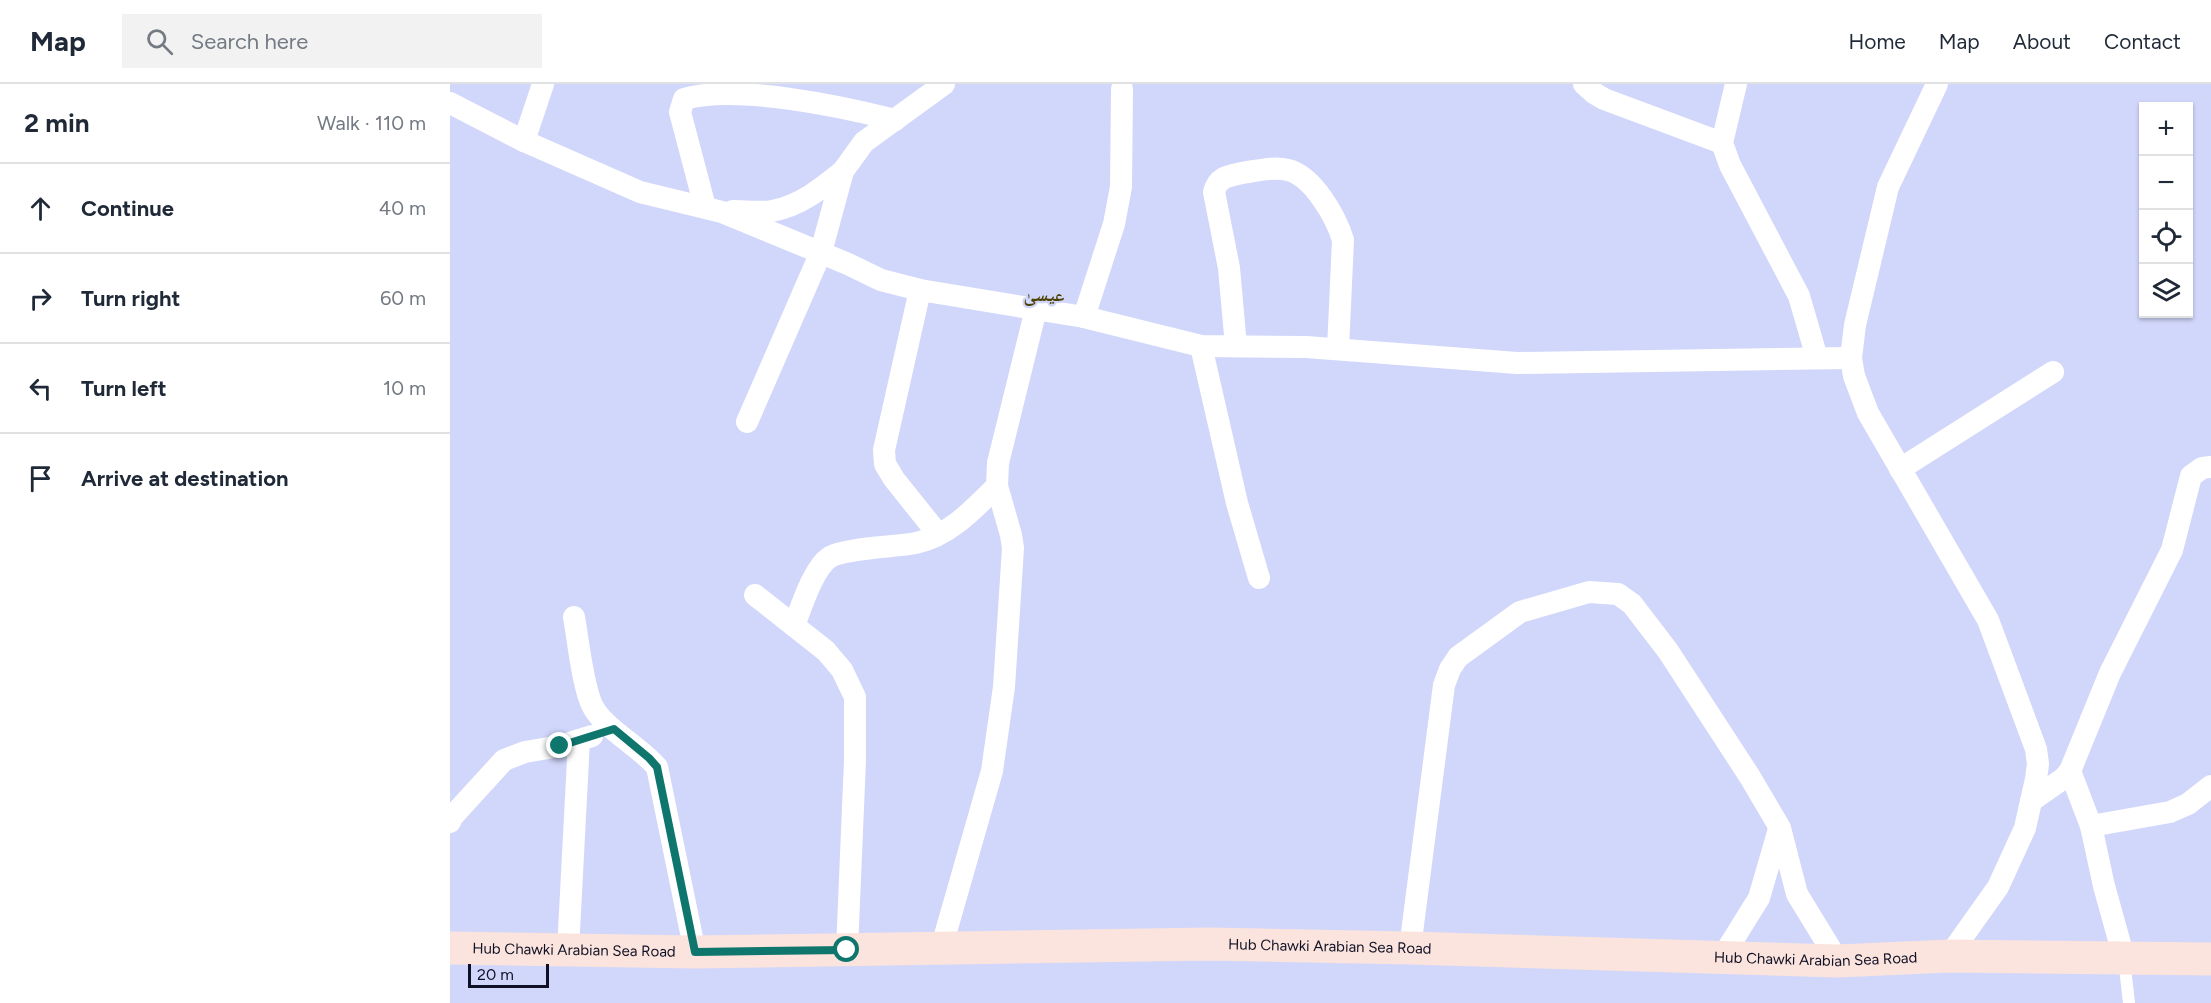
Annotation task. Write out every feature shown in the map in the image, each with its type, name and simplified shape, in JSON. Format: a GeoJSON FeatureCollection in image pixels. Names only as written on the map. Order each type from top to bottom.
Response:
{"type":"FeatureCollection","features":[{"type":"Feature","properties":{"kind":"street"},"geometry":{"type":"LineString","coordinates":[[524,141],[543,84]]}},
{"type":"Feature","properties":{"kind":"street"},"geometry":{"type":"LineString","coordinates":[[713,209],[771,211],[798,202],[843,171],[864,142],[944,84]]}},
{"type":"Feature","properties":{"kind":"street"},"geometry":{"type":"LineString","coordinates":[[1584,84],[1604,99],[1722,142]]}},
{"type":"Feature","properties":{"kind":"street"},"geometry":{"type":"LineString","coordinates":[[1736,84],[1722,142],[1730,165],[1799,296],[1817,358]]}},
{"type":"Feature","properties":{"kind":"street"},"geometry":{"type":"LineString","coordinates":[[1937,84],[1888,187],[1855,325],[1851,358],[1854,376],[1868,413],[1988,620],[2036,749],[2038,764],[2025,828],[1998,887],[1949,956]]}},
{"type":"Feature","properties":{"kind":"street"},"geometry":{"type":"LineString","coordinates":[[713,209],[680,112],[684,99],[690,96],[727,87],[785,93],[894,120]]}},
{"type":"Feature","properties":{"kind":"street"},"geometry":{"type":"LineString","coordinates":[[1084,317],[1114,224],[1121,188],[1122,89]]}},
{"type":"Feature","properties":{"kind":"street"},"geometry":{"type":"LineString","coordinates":[[450,103],[524,141],[640,192],[713,209],[821,252],[881,280],[920,290],[1084,317],[1201,346],[1338,349],[1517,363],[1851,358]]}},
{"type":"Feature","properties":{"kind":"street"},"geometry":{"type":"LineString","coordinates":[[1236,346],[1229,268],[1215,192],[1216,185],[1223,178],[1271,168],[1287,170],[1305,179],[1339,226],[1343,240],[1338,349]]}},
{"type":"Feature","properties":{"kind":"street"},"geometry":{"type":"LineString","coordinates":[[747,422],[821,252],[843,171]]}},
{"type":"Feature","properties":{"kind":"street"},"geometry":{"type":"LineString","coordinates":[[920,290],[884,450],[885,464],[894,479],[938,534]]}},
{"type":"Feature","properties":{"kind":"street"},"geometry":{"type":"LineString","coordinates":[[941,949],[992,771],[1004,687],[1013,548],[997,486],[998,463],[1036,309]]}},
{"type":"Feature","properties":{"kind":"street"},"geometry":{"type":"LineString","coordinates":[[1201,346],[1236,502],[1259,578]]}},
{"type":"Feature","properties":{"kind":"street"},"geometry":{"type":"LineString","coordinates":[[1900,469],[2053,372]]}},
{"type":"Feature","properties":{"kind":"street"},"geometry":{"type":"LineString","coordinates":[[2031,801],[2064,778],[2070,771],[2110,673],[2172,550],[2191,476],[2202,468],[2211,467]]}},
{"type":"Feature","properties":{"kind":"street"},"geometry":{"type":"LineString","coordinates":[[794,626],[817,573],[830,558],[844,553],[918,543],[960,522],[997,486]]}},
{"type":"Feature","properties":{"kind":"street"},"geometry":{"type":"LineString","coordinates":[[1410,948],[1444,685],[1450,669],[1458,657],[1520,612],[1589,592],[1618,594],[1632,604],[1668,651],[1750,777],[1780,828],[1797,894],[1838,961]]}},
{"type":"Feature","properties":{"kind":"street"},"geometry":{"type":"LineString","coordinates":[[755,595],[826,651],[842,670],[855,697],[855,760],[847,950]]}},
{"type":"Feature","properties":{"kind":"street"},"geometry":{"type":"LineString","coordinates":[[574,617],[588,694],[593,708],[657,767],[695,952]]}},
{"type":"Feature","properties":{"kind":"street"},"geometry":{"type":"LineString","coordinates":[[450,822],[504,759],[525,752],[579,741],[614,729]]}},
{"type":"Feature","properties":{"kind":"street"},"geometry":{"type":"LineString","coordinates":[[568,950],[579,741]]}},
{"type":"Feature","properties":{"kind":"street"},"geometry":{"type":"LineString","coordinates":[[2070,771],[2091,826],[2103,886],[2124,958]]}},
{"type":"Feature","properties":{"kind":"street"},"geometry":{"type":"LineString","coordinates":[[2091,826],[2170,812],[2188,804],[2211,786]]}},
{"type":"Feature","properties":{"kind":"street"},"geometry":{"type":"LineString","coordinates":[[1721,958],[1759,898],[1780,828]]}},
{"type":"Feature","properties":{"kind":"street","name":"Hub Chawki Arabian Sea Road"},"geometry":{"type":"LineString","coordinates":[[450,948],[695,952],[1210,944],[1838,961],[1949,956],[2211,959]]}},
{"type":"Feature","properties":{"kind":"lane"},"geometry":{"type":"LineString","coordinates":[[2124,958],[2129,1003]]}},
{"type":"Feature","properties":{"kind":"district","name":"عیسیٰ"},"geometry":{"type":"Point","coordinates":[1044,295]}},
{"type":"Feature","properties":{"kind":"route"},"geometry":{"type":"LineString","coordinates":[[560,746],[614,729],[657,767],[695,952],[847,950]]}}]}
